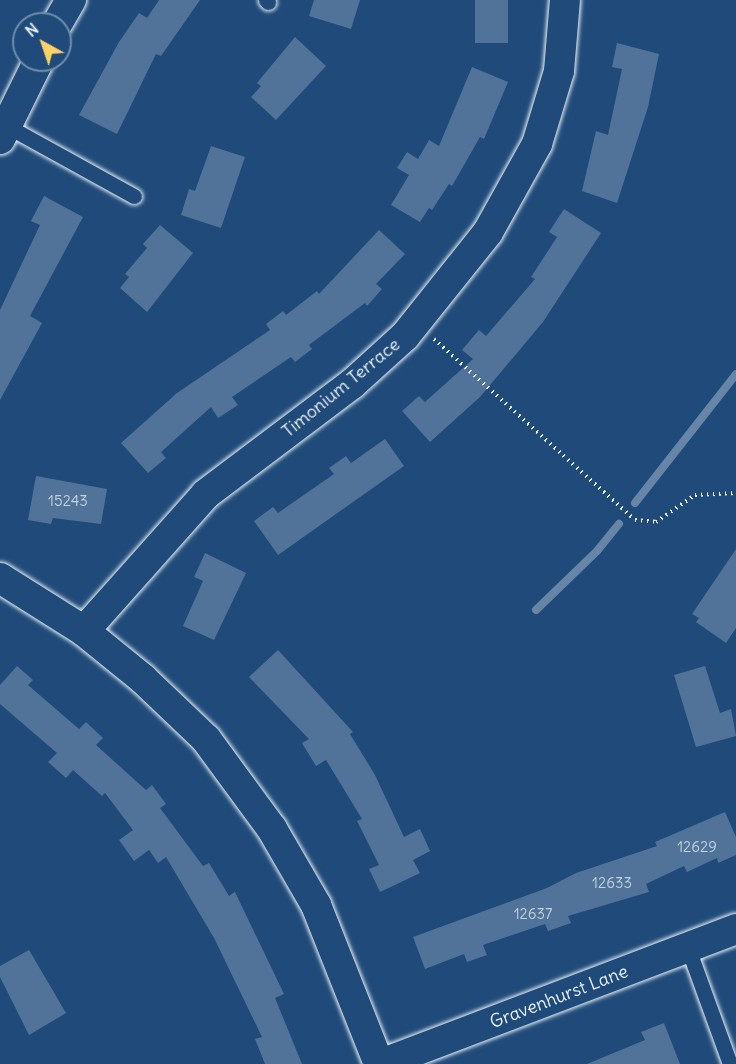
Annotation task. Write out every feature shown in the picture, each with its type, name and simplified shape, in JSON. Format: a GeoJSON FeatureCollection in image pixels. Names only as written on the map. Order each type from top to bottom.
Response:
{"type":"FeatureCollection","features":[{"type":"Feature","properties":{"kind":"street","name":"Timonium Terrace"},"geometry":{"type":"LineString","coordinates":[[84,631],[206,494],[352,384],[405,336],[488,232],[537,144],[560,71],[565,0]]}},
{"type":"Feature","properties":{"kind":"street"},"geometry":{"type":"LineString","coordinates":[[3,132],[33,72]]}},
{"type":"Feature","properties":{"kind":"street"},"geometry":{"type":"LineString","coordinates":[[0,578],[84,631],[143,679],[206,740],[272,829],[316,905],[380,1064]]}},
{"type":"Feature","properties":{"kind":"street","name":"Gravenhurst Lane"},"geometry":{"type":"LineString","coordinates":[[380,1064],[736,929]]}},
{"type":"Feature","properties":{"kind":"lane"},"geometry":{"type":"LineString","coordinates":[[3,132],[134,196]]}},
{"type":"Feature","properties":{"kind":"lane"},"geometry":{"type":"LineString","coordinates":[[688,948],[730,1064]]}},
{"type":"Feature","properties":{"kind":"path"},"geometry":{"type":"LineString","coordinates":[[428,332],[635,520],[656,522],[695,495],[736,493]]}},
{"type":"Feature","properties":{"kind":"building"},"geometry":{"type":"Polygon","coordinates":[[[159,0],[200,0],[161,56],[156,54],[117,134],[79,115],[119,42],[139,13],[147,18],[159,0]]]}},
{"type":"Feature","properties":{"kind":"building"},"geometry":{"type":"Polygon","coordinates":[[[314,0],[360,0],[351,29],[309,16],[314,0]]]}},
{"type":"Feature","properties":{"kind":"building"},"geometry":{"type":"Polygon","coordinates":[[[475,0],[508,0],[508,43],[475,43],[475,0]]]}},
{"type":"Feature","properties":{"kind":"building"},"geometry":{"type":"Polygon","coordinates":[[[295,37],[326,66],[276,120],[251,97],[261,86],[257,83],[295,37]]]}},
{"type":"Feature","properties":{"kind":"building"},"geometry":{"type":"Polygon","coordinates":[[[617,43],[659,54],[648,107],[617,203],[582,191],[596,131],[608,135],[622,69],[612,67],[617,43]]]}},
{"type":"Feature","properties":{"kind":"building"},"geometry":{"type":"Polygon","coordinates":[[[472,67],[508,82],[484,139],[480,137],[452,186],[449,184],[432,210],[429,208],[420,222],[391,205],[409,175],[397,168],[407,152],[418,159],[429,140],[439,146],[472,67]]]}},
{"type":"Feature","properties":{"kind":"building"},"geometry":{"type":"Polygon","coordinates":[[[211,146],[245,157],[221,228],[181,215],[189,189],[195,191],[211,146]]]}},
{"type":"Feature","properties":{"kind":"building"},"geometry":{"type":"Polygon","coordinates":[[[44,196],[83,217],[30,316],[42,323],[0,400],[0,310],[40,225],[31,221],[44,196]]]}},
{"type":"Feature","properties":{"kind":"building"},"geometry":{"type":"Polygon","coordinates":[[[564,209],[601,233],[543,322],[480,397],[430,442],[402,411],[419,396],[425,402],[473,359],[462,350],[479,330],[486,336],[535,279],[531,277],[557,237],[549,232],[564,209]]]}},
{"type":"Feature","properties":{"kind":"building"},"geometry":{"type":"Polygon","coordinates":[[[160,225],[193,253],[147,312],[120,288],[129,277],[125,274],[147,248],[143,244],[160,225]]]}},
{"type":"Feature","properties":{"kind":"building"},"geometry":{"type":"Polygon","coordinates":[[[379,230],[405,254],[376,284],[382,289],[367,306],[365,303],[309,345],[312,349],[295,362],[291,357],[232,397],[238,405],[218,418],[211,407],[161,452],[166,458],[148,473],[121,443],[177,393],[270,330],[266,324],[283,311],[286,315],[317,291],[319,294],[379,230]]]}},
{"type":"Feature","properties":{"kind":"building"},"geometry":{"type":"Polygon","coordinates":[[[385,439],[404,466],[278,555],[254,521],[273,507],[278,513],[334,474],[329,468],[346,456],[351,463],[385,439]]]}},
{"type":"Feature","properties":{"kind":"building"},"geometry":{"type":"Polygon","coordinates":[[[36,476],[107,489],[101,524],[53,518],[51,524],[28,520],[36,476]]]}},
{"type":"Feature","properties":{"kind":"building"},"geometry":{"type":"Polygon","coordinates":[[[736,549],[736,628],[726,643],[696,622],[699,618],[692,614],[736,549]]]}},
{"type":"Feature","properties":{"kind":"building"},"geometry":{"type":"Polygon","coordinates":[[[205,553],[246,573],[214,640],[183,626],[203,581],[194,577],[205,553]]]}},
{"type":"Feature","properties":{"kind":"building"},"geometry":{"type":"Polygon","coordinates":[[[278,650],[353,732],[350,734],[375,775],[404,837],[420,829],[430,851],[413,860],[420,873],[380,892],[369,869],[379,865],[357,821],[362,819],[326,760],[316,766],[302,743],[309,739],[249,677],[278,650]]]}},
{"type":"Feature","properties":{"kind":"building"},"geometry":{"type":"Polygon","coordinates":[[[17,666],[33,680],[28,685],[79,729],[86,722],[103,738],[96,745],[146,790],[152,785],[166,804],[160,808],[203,866],[209,863],[229,896],[235,892],[284,994],[275,998],[302,1064],[265,1064],[255,1039],[262,1037],[214,938],[166,857],[158,863],[149,850],[134,861],[119,840],[133,830],[105,793],[102,796],[73,770],[66,778],[48,762],[57,753],[0,704],[0,685],[17,666]]]}},
{"type":"Feature","properties":{"kind":"building"},"geometry":{"type":"Polygon","coordinates":[[[705,666],[720,713],[731,709],[736,736],[696,747],[674,675],[705,666]]]}},
{"type":"Feature","properties":{"kind":"building"},"geometry":{"type":"Polygon","coordinates":[[[725,812],[736,837],[736,855],[718,863],[717,858],[687,872],[684,866],[646,884],[649,892],[568,916],[571,923],[548,931],[545,924],[483,945],[487,955],[467,962],[464,954],[425,969],[413,937],[547,888],[576,873],[657,846],[655,842],[725,812]]]}},
{"type":"Feature","properties":{"kind":"building"},"geometry":{"type":"Polygon","coordinates":[[[29,950],[66,1013],[29,1035],[0,977],[0,966],[29,950]]]}},
{"type":"Feature","properties":{"kind":"building"},"geometry":{"type":"Polygon","coordinates":[[[664,1023],[680,1064],[587,1064],[645,1040],[641,1032],[664,1023]]]}},
{"type":"Feature","properties":{"kind":"waterway"},"geometry":{"type":"LineString","coordinates":[[635,503],[736,374]]}},
{"type":"Feature","properties":{"kind":"waterway"},"geometry":{"type":"LineString","coordinates":[[536,610],[597,551],[619,524]]}}]}
